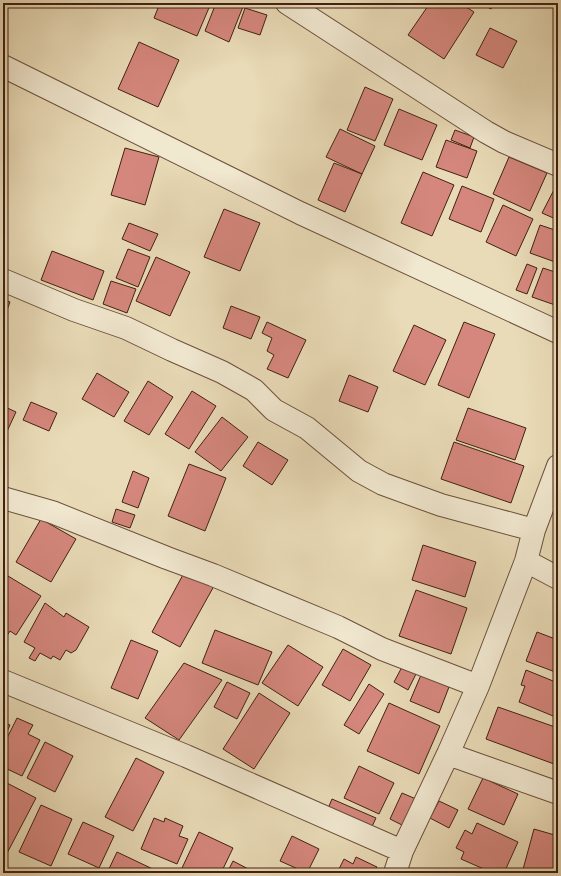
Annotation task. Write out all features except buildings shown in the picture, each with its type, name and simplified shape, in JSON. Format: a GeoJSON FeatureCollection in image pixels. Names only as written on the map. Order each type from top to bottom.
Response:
{"type":"FeatureCollection","features":[{"type":"Feature","properties":{"kind":"street"},"geometry":{"type":"LineString","coordinates":[[287,3],[486,132],[504,142],[558,165]]}},
{"type":"Feature","properties":{"kind":"street"},"geometry":{"type":"LineString","coordinates":[[3,66],[300,213],[558,332]]}},
{"type":"Feature","properties":{"kind":"street"},"geometry":{"type":"LineString","coordinates":[[3,280],[74,310],[126,328],[222,372],[254,390],[274,410],[307,428],[359,471],[383,484],[441,506],[534,530]]}},
{"type":"Feature","properties":{"kind":"street"},"geometry":{"type":"LineString","coordinates":[[395,873],[402,851],[448,754],[478,686],[526,561],[534,530],[558,466]]}},
{"type":"Feature","properties":{"kind":"street"},"geometry":{"type":"LineString","coordinates":[[3,498],[52,512],[213,575],[331,624],[382,649],[478,686]]}},
{"type":"Feature","properties":{"kind":"street"},"geometry":{"type":"LineString","coordinates":[[526,561],[558,578]]}},
{"type":"Feature","properties":{"kind":"street"},"geometry":{"type":"LineString","coordinates":[[3,681],[186,756],[402,851]]}},
{"type":"Feature","properties":{"kind":"street"},"geometry":{"type":"LineString","coordinates":[[448,754],[558,793]]}}]}
